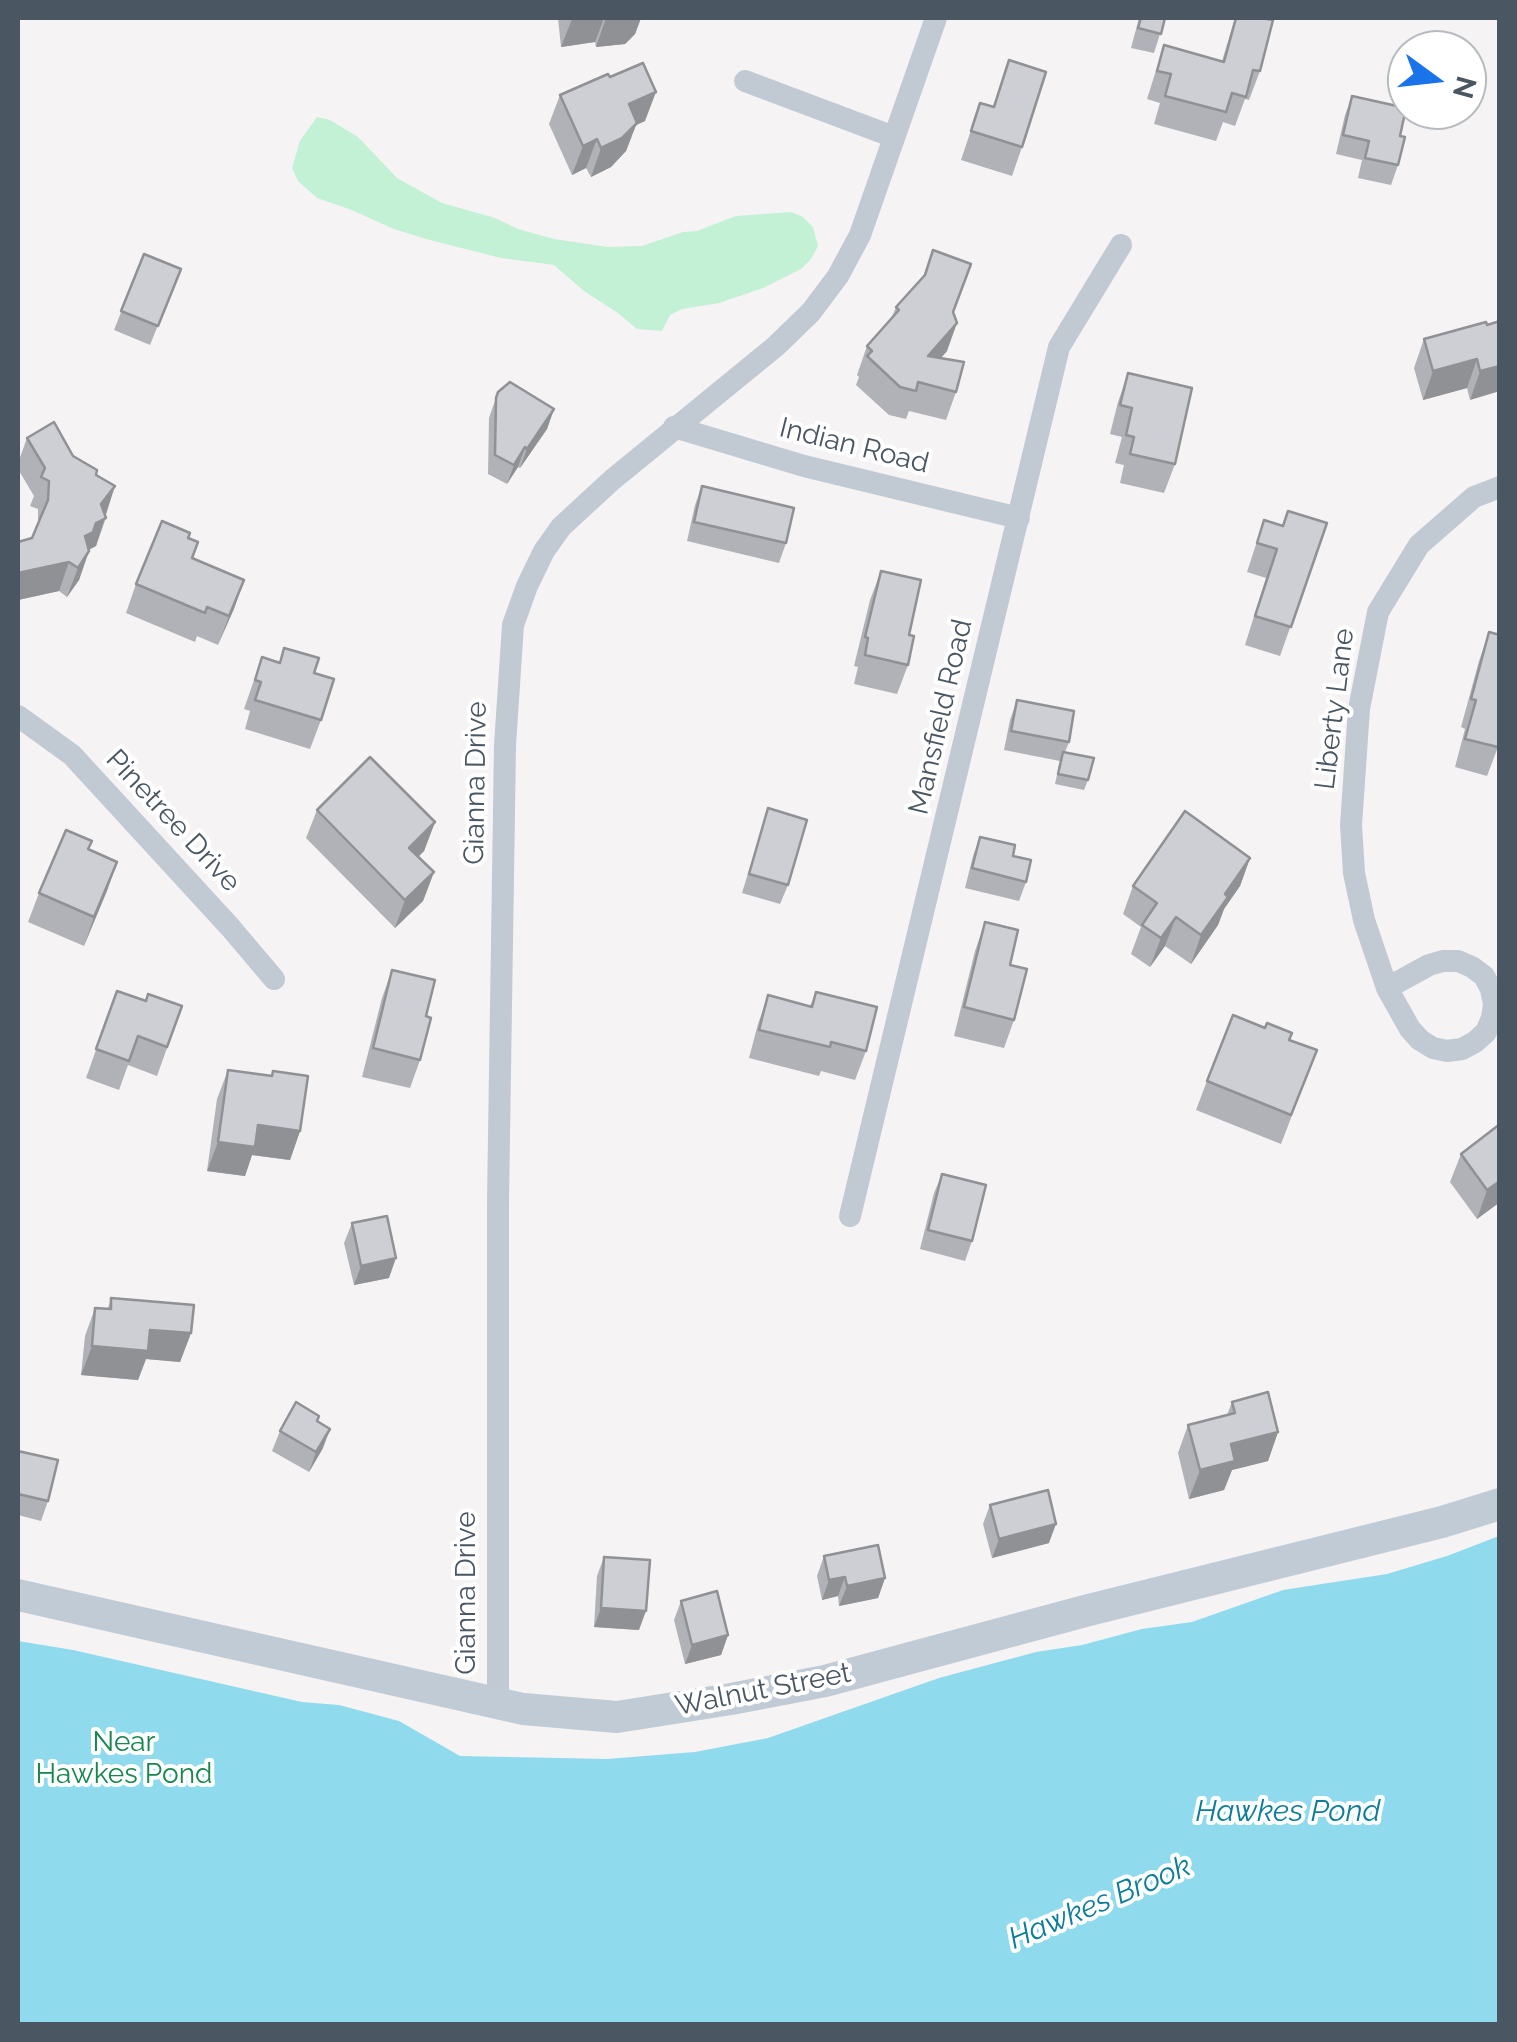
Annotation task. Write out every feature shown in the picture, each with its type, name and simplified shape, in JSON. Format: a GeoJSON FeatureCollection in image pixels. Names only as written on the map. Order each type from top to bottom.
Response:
{"type":"FeatureCollection","features":[{"type":"Feature","properties":{"kind":"main road","name":"Walnut Street"},"geometry":{"type":"LineString","coordinates":[[18,1595],[523,1709],[617,1717],[825,1681],[1500,1504]]}},
{"type":"Feature","properties":{"kind":"street","name":"Gianna Drive"},"geometry":{"type":"LineString","coordinates":[[498,1703],[498,1183],[505,746],[513,625],[544,551],[562,527],[674,427],[776,346],[811,312],[838,276],[860,235],[936,18]]}},
{"type":"Feature","properties":{"kind":"street"},"geometry":{"type":"LineString","coordinates":[[745,81],[894,136]]}},
{"type":"Feature","properties":{"kind":"street","name":"Mansfield Road"},"geometry":{"type":"LineString","coordinates":[[850,1216],[1060,347],[1121,245]]}},
{"type":"Feature","properties":{"kind":"street","name":"Indian Road"},"geometry":{"type":"LineString","coordinates":[[674,427],[804,466],[1019,518]]}},
{"type":"Feature","properties":{"kind":"street","name":"Liberty Lane"},"geometry":{"type":"LineString","coordinates":[[1387,988],[1429,965],[1458,961],[1484,976],[1494,1004],[1492,1018],[1486,1032],[1462,1049],[1432,1048],[1410,1029],[1387,988],[1364,920],[1354,873],[1351,825],[1360,709],[1378,612],[1419,544],[1474,497],[1500,487]]}},
{"type":"Feature","properties":{"kind":"street","name":"Pinetree Drive"},"geometry":{"type":"LineString","coordinates":[[18,716],[72,755],[274,979]]}},
{"type":"Feature","properties":{"kind":"green space"},"geometry":{"type":"Polygon","coordinates":[[[317,117],[330,120],[358,137],[397,178],[442,203],[554,239],[607,247],[642,246],[736,216],[791,212],[813,227],[818,246],[801,269],[763,288],[719,303],[682,309],[670,315],[662,331],[637,329],[554,265],[501,258],[426,239],[317,198],[298,181],[292,168],[300,141],[317,117]]]}},
{"type":"Feature","properties":{"kind":"water","name":"Hawkes Pond"},"geometry":{"type":"Polygon","coordinates":[[[1499,1536],[1499,2024],[18,2024],[18,1641],[302,1702],[339,1705],[399,1721],[460,1756],[607,1759],[695,1752],[768,1738],[939,1678],[1036,1652],[1192,1622],[1283,1590],[1387,1574],[1499,1536]]]}},
{"type":"Feature","properties":{"kind":"building"},"geometry":{"type":"Polygon","coordinates":[[[1141,18],[1165,18],[1161,34],[1138,28],[1141,18]]]}},
{"type":"Feature","properties":{"kind":"building"},"geometry":{"type":"Polygon","coordinates":[[[1236,18],[1273,20],[1260,71],[1253,70],[1246,97],[1232,93],[1226,112],[1165,96],[1171,74],[1157,71],[1164,45],[1224,62],[1236,18]]]}},
{"type":"Feature","properties":{"kind":"building"},"geometry":{"type":"Polygon","coordinates":[[[1009,60],[1046,72],[1022,147],[971,131],[980,103],[994,107],[1009,60]]]}},
{"type":"Feature","properties":{"kind":"building"},"geometry":{"type":"Polygon","coordinates":[[[643,63],[656,92],[629,104],[637,123],[622,138],[601,148],[597,139],[583,146],[560,95],[643,63]]]}},
{"type":"Feature","properties":{"kind":"building"},"geometry":{"type":"Polygon","coordinates":[[[1352,96],[1387,104],[1387,130],[1401,130],[1400,136],[1405,137],[1398,165],[1365,158],[1369,141],[1343,135],[1352,96]]]}},
{"type":"Feature","properties":{"kind":"building"},"geometry":{"type":"Polygon","coordinates":[[[933,250],[971,264],[953,312],[957,323],[928,356],[964,362],[956,392],[918,382],[916,391],[900,387],[867,356],[872,351],[867,346],[925,275],[933,250]]]}},
{"type":"Feature","properties":{"kind":"building"},"geometry":{"type":"Polygon","coordinates":[[[144,254],[181,269],[158,326],[121,311],[144,254]]]}},
{"type":"Feature","properties":{"kind":"building"},"geometry":{"type":"Polygon","coordinates":[[[1500,321],[1500,366],[1480,371],[1477,359],[1433,371],[1424,339],[1500,321]]]}},
{"type":"Feature","properties":{"kind":"building"},"geometry":{"type":"Polygon","coordinates":[[[1128,373],[1192,388],[1175,464],[1130,454],[1134,437],[1126,435],[1132,408],[1120,405],[1128,373]]]}},
{"type":"Feature","properties":{"kind":"building"},"geometry":{"type":"Polygon","coordinates":[[[510,382],[554,409],[514,465],[495,455],[496,398],[510,382]]]}},
{"type":"Feature","properties":{"kind":"building"},"geometry":{"type":"Polygon","coordinates":[[[54,422],[73,456],[115,486],[101,504],[106,518],[85,536],[89,551],[78,568],[69,562],[18,573],[18,542],[32,538],[48,500],[49,481],[41,477],[45,468],[27,438],[54,422]]]}},
{"type":"Feature","properties":{"kind":"building"},"geometry":{"type":"Polygon","coordinates":[[[702,486],[794,508],[786,543],[694,522],[702,486]]]}},
{"type":"Feature","properties":{"kind":"building"},"geometry":{"type":"Polygon","coordinates":[[[1288,511],[1327,523],[1291,627],[1255,616],[1277,549],[1257,543],[1264,520],[1283,526],[1288,511]]]}},
{"type":"Feature","properties":{"kind":"building"},"geometry":{"type":"Polygon","coordinates":[[[162,521],[190,533],[188,538],[198,542],[192,558],[244,580],[229,616],[207,607],[205,613],[136,584],[162,521]]]}},
{"type":"Feature","properties":{"kind":"building"},"geometry":{"type":"Polygon","coordinates":[[[881,571],[921,580],[909,635],[914,636],[908,665],[865,655],[865,637],[881,571]]]}},
{"type":"Feature","properties":{"kind":"building"},"geometry":{"type":"Polygon","coordinates":[[[1489,632],[1500,635],[1498,747],[1465,739],[1489,632]]]}},
{"type":"Feature","properties":{"kind":"building"},"geometry":{"type":"Polygon","coordinates":[[[284,648],[319,658],[314,673],[334,679],[321,720],[255,700],[261,682],[255,680],[262,657],[280,663],[284,648]]]}},
{"type":"Feature","properties":{"kind":"building"},"geometry":{"type":"Polygon","coordinates":[[[1017,700],[1074,711],[1069,742],[1011,731],[1017,700]]]}},
{"type":"Feature","properties":{"kind":"building"},"geometry":{"type":"Polygon","coordinates":[[[1063,752],[1094,758],[1088,780],[1058,774],[1063,752]]]}},
{"type":"Feature","properties":{"kind":"building"},"geometry":{"type":"Polygon","coordinates":[[[370,757],[435,822],[409,848],[434,872],[405,900],[317,810],[370,757]]]}},
{"type":"Feature","properties":{"kind":"building"},"geometry":{"type":"Polygon","coordinates":[[[768,808],[807,820],[788,885],[749,874],[768,808]]]}},
{"type":"Feature","properties":{"kind":"building"},"geometry":{"type":"Polygon","coordinates":[[[1185,811],[1250,858],[1201,935],[1176,917],[1161,938],[1142,925],[1157,903],[1133,886],[1185,811]]]}},
{"type":"Feature","properties":{"kind":"building"},"geometry":{"type":"Polygon","coordinates":[[[66,830],[92,841],[88,849],[117,862],[94,917],[39,893],[66,830]]]}},
{"type":"Feature","properties":{"kind":"building"},"geometry":{"type":"Polygon","coordinates":[[[980,837],[1015,845],[1013,856],[1031,860],[1026,882],[972,868],[980,837]]]}},
{"type":"Feature","properties":{"kind":"building"},"geometry":{"type":"Polygon","coordinates":[[[985,922],[1018,930],[1010,965],[1027,969],[1014,1020],[964,1007],[985,922]]]}},
{"type":"Feature","properties":{"kind":"building"},"geometry":{"type":"Polygon","coordinates":[[[392,970],[435,980],[426,1016],[431,1018],[420,1060],[373,1048],[392,970]]]}},
{"type":"Feature","properties":{"kind":"building"},"geometry":{"type":"Polygon","coordinates":[[[117,991],[146,1001],[148,994],[182,1006],[167,1047],[138,1036],[129,1061],[96,1049],[117,991]]]}},
{"type":"Feature","properties":{"kind":"building"},"geometry":{"type":"Polygon","coordinates":[[[816,992],[877,1007],[866,1051],[831,1042],[830,1047],[759,1030],[768,995],[812,1007],[816,992]]]}},
{"type":"Feature","properties":{"kind":"building"},"geometry":{"type":"Polygon","coordinates":[[[1233,1015],[1265,1028],[1267,1023],[1292,1033],[1289,1040],[1317,1050],[1291,1115],[1207,1081],[1233,1015]]]}},
{"type":"Feature","properties":{"kind":"building"},"geometry":{"type":"Polygon","coordinates":[[[228,1070],[308,1076],[300,1131],[258,1125],[255,1147],[218,1142],[228,1070]]]}},
{"type":"Feature","properties":{"kind":"building"},"geometry":{"type":"Polygon","coordinates":[[[1500,1124],[1500,1181],[1487,1190],[1461,1154],[1500,1124]]]}},
{"type":"Feature","properties":{"kind":"building"},"geometry":{"type":"Polygon","coordinates":[[[942,1174],[986,1185],[972,1241],[928,1230],[942,1174]]]}},
{"type":"Feature","properties":{"kind":"building"},"geometry":{"type":"Polygon","coordinates":[[[387,1216],[396,1258],[361,1266],[352,1223],[387,1216]]]}},
{"type":"Feature","properties":{"kind":"building"},"geometry":{"type":"Polygon","coordinates":[[[111,1298],[194,1305],[191,1333],[150,1330],[148,1351],[92,1346],[95,1308],[111,1309],[111,1298]]]}},
{"type":"Feature","properties":{"kind":"building"},"geometry":{"type":"Polygon","coordinates":[[[1268,1392],[1278,1432],[1231,1444],[1235,1461],[1200,1470],[1188,1425],[1235,1413],[1232,1402],[1268,1392]]]}},
{"type":"Feature","properties":{"kind":"building"},"geometry":{"type":"Polygon","coordinates":[[[296,1402],[319,1416],[317,1421],[330,1429],[316,1452],[280,1431],[296,1402]]]}},
{"type":"Feature","properties":{"kind":"building"},"geometry":{"type":"Polygon","coordinates":[[[18,1451],[58,1460],[48,1501],[18,1494],[18,1451]]]}},
{"type":"Feature","properties":{"kind":"building"},"geometry":{"type":"Polygon","coordinates":[[[1048,1490],[1056,1524],[999,1539],[990,1505],[1048,1490]]]}},
{"type":"Feature","properties":{"kind":"building"},"geometry":{"type":"Polygon","coordinates":[[[878,1545],[885,1578],[847,1586],[845,1577],[829,1580],[824,1556],[878,1545]]]}},
{"type":"Feature","properties":{"kind":"building"},"geometry":{"type":"Polygon","coordinates":[[[604,1557],[650,1560],[646,1611],[601,1608],[604,1557]]]}},
{"type":"Feature","properties":{"kind":"building"},"geometry":{"type":"Polygon","coordinates":[[[717,1591],[728,1635],[692,1645],[681,1601],[717,1591]]]}},
{"type":"Feature","properties":{"kind":"park label","name":"Near Hawkes Pond"},"geometry":{"type":"Point","coordinates":[124,1759]}},
{"type":"Feature","properties":{"kind":"water label","name":"Hawkes Brook"},"geometry":{"type":"Point","coordinates":[1100,1903]}}]}
